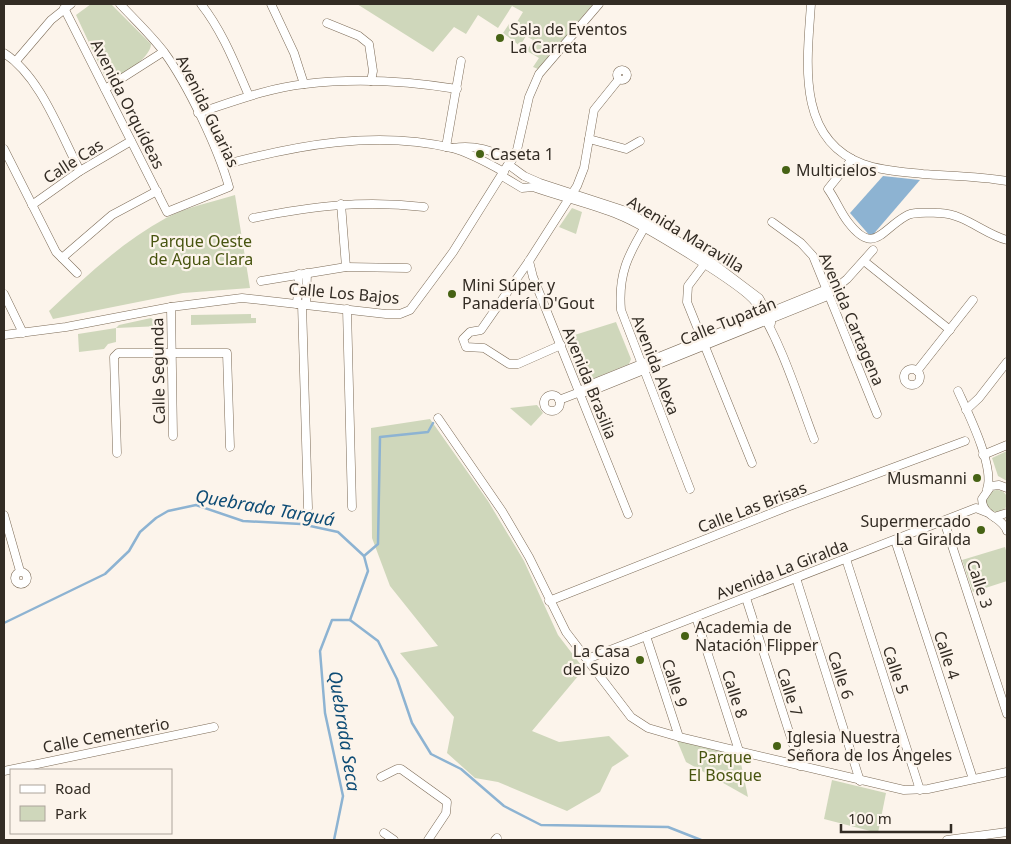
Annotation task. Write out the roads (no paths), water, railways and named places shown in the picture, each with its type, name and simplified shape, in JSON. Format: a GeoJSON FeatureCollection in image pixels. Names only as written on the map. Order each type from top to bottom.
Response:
{"type":"FeatureCollection","features":[{"type":"Feature","properties":{"kind":"street"},"geometry":{"type":"LineString","coordinates":[[16,61],[34,38],[64,8],[71,4]]}},
{"type":"Feature","properties":{"kind":"street","name":"Avenida Guarias"},"geometry":{"type":"LineString","coordinates":[[120,4],[163,52],[198,113],[223,165],[229,187],[167,212]]}},
{"type":"Feature","properties":{"kind":"street"},"geometry":{"type":"LineString","coordinates":[[200,4],[213,20],[225,41],[249,96]]}},
{"type":"Feature","properties":{"kind":"street"},"geometry":{"type":"LineString","coordinates":[[271,4],[294,53],[304,84]]}},
{"type":"Feature","properties":{"kind":"street","name":"Calle Los Bajos"},"geometry":{"type":"LineString","coordinates":[[4,335],[170,307],[242,298],[400,314],[410,310],[453,252],[507,168],[520,142],[528,97],[536,79],[552,57],[598,4]]}},
{"type":"Feature","properties":{"kind":"street"},"geometry":{"type":"LineString","coordinates":[[811,4],[807,60],[815,114],[819,126],[829,142],[852,159],[873,167],[1007,181]]}},
{"type":"Feature","properties":{"kind":"street","name":"Avenida Orquídeas"},"geometry":{"type":"LineString","coordinates":[[64,8],[167,212]]}},
{"type":"Feature","properties":{"kind":"street"},"geometry":{"type":"LineString","coordinates":[[327,22],[359,36],[369,44],[373,71],[371,82]]}},
{"type":"Feature","properties":{"kind":"street"},"geometry":{"type":"LineString","coordinates":[[105,90],[163,52]]}},
{"type":"Feature","properties":{"kind":"street"},"geometry":{"type":"LineString","coordinates":[[4,53],[16,61],[41,94],[80,171]]}},
{"type":"Feature","properties":{"kind":"street"},"geometry":{"type":"LineString","coordinates":[[449,148],[461,61]]}},
{"type":"Feature","properties":{"kind":"street"},"geometry":{"type":"LineString","coordinates":[[560,345],[518,364],[509,364],[484,348],[470,349],[463,342],[467,334],[480,330],[529,261],[570,197],[584,168],[594,110],[619,79]]}},
{"type":"Feature","properties":{"kind":"street"},"geometry":{"type":"LineString","coordinates":[[198,113],[249,96],[304,84],[371,82],[427,84],[457,89]]}},
{"type":"Feature","properties":{"kind":"street"},"geometry":{"type":"LineString","coordinates":[[589,139],[626,148],[640,141]]}},
{"type":"Feature","properties":{"kind":"street","name":"Calle Cas"},"geometry":{"type":"LineString","coordinates":[[32,205],[80,171],[131,141]]}},
{"type":"Feature","properties":{"kind":"street"},"geometry":{"type":"LineString","coordinates":[[223,165],[278,150],[348,141],[395,141],[449,148],[507,168]]}},
{"type":"Feature","properties":{"kind":"street"},"geometry":{"type":"LineString","coordinates":[[449,148],[472,146],[486,149],[507,168]]}},
{"type":"Feature","properties":{"kind":"street"},"geometry":{"type":"LineString","coordinates":[[4,149],[56,252],[77,273]]}},
{"type":"Feature","properties":{"kind":"street"},"geometry":{"type":"LineString","coordinates":[[852,159],[828,189],[848,223],[858,233],[870,240],[881,236],[907,215],[950,215],[1007,240]]}},
{"type":"Feature","properties":{"kind":"street","name":"Avenida Maravilla"},"geometry":{"type":"LineString","coordinates":[[507,168],[570,197]]}},
{"type":"Feature","properties":{"kind":"street","name":"Avenida Maravilla"},"geometry":{"type":"LineString","coordinates":[[507,168],[516,185],[522,188],[532,187],[626,211],[646,226],[706,262],[747,294],[756,302],[766,317],[814,439]]}},
{"type":"Feature","properties":{"kind":"street"},"geometry":{"type":"LineString","coordinates":[[62,258],[112,215],[157,192]]}},
{"type":"Feature","properties":{"kind":"street"},"geometry":{"type":"LineString","coordinates":[[253,218],[310,207],[341,204],[388,203],[424,207]]}},
{"type":"Feature","properties":{"kind":"street"},"geometry":{"type":"LineString","coordinates":[[341,204],[346,267]]}},
{"type":"Feature","properties":{"kind":"street","name":"Avenida Cartagena"},"geometry":{"type":"LineString","coordinates":[[772,222],[808,249],[818,267],[877,414]]}},
{"type":"Feature","properties":{"kind":"street","name":"Avenida Alexa"},"geometry":{"type":"LineString","coordinates":[[646,226],[623,269],[619,294],[626,328],[690,489]]}},
{"type":"Feature","properties":{"kind":"street","name":"Calle Tupatán"},"geometry":{"type":"LineString","coordinates":[[559,400],[580,392],[589,392],[642,367],[703,342],[766,317],[825,297],[828,292],[847,279],[873,250]]}},
{"type":"Feature","properties":{"kind":"street","name":"Avenida Brasilia"},"geometry":{"type":"LineString","coordinates":[[529,261],[560,345],[628,514]]}},
{"type":"Feature","properties":{"kind":"street"},"geometry":{"type":"LineString","coordinates":[[864,261],[950,330]]}},
{"type":"Feature","properties":{"kind":"street"},"geometry":{"type":"LineString","coordinates":[[706,262],[688,286],[686,294],[703,342],[752,464]]}},
{"type":"Feature","properties":{"kind":"street"},"geometry":{"type":"LineString","coordinates":[[261,281],[346,267],[407,268]]}},
{"type":"Feature","properties":{"kind":"street"},"geometry":{"type":"LineString","coordinates":[[303,273],[302,304],[308,508]]}},
{"type":"Feature","properties":{"kind":"street"},"geometry":{"type":"LineString","coordinates":[[4,294],[23,333]]}},
{"type":"Feature","properties":{"kind":"street"},"geometry":{"type":"LineString","coordinates":[[917,371],[973,300]]}},
{"type":"Feature","properties":{"kind":"street","name":"Calle Segunda"},"geometry":{"type":"LineString","coordinates":[[170,307],[173,436]]}},
{"type":"Feature","properties":{"kind":"street"},"geometry":{"type":"LineString","coordinates":[[347,309],[352,508]]}},
{"type":"Feature","properties":{"kind":"street"},"geometry":{"type":"LineString","coordinates":[[117,453],[114,357],[116,354],[170,352],[227,353],[230,447]]}},
{"type":"Feature","properties":{"kind":"street"},"geometry":{"type":"LineString","coordinates":[[966,410],[979,398],[1007,362]]}},
{"type":"Feature","properties":{"kind":"street"},"geometry":{"type":"LineString","coordinates":[[958,391],[990,478],[987,489],[976,508],[1007,525]]}},
{"type":"Feature","properties":{"kind":"street"},"geometry":{"type":"LineString","coordinates":[[438,418],[502,511],[529,557],[549,601],[566,632],[623,708],[638,722],[648,728],[679,738],[904,790],[920,790],[1007,772]]}},
{"type":"Feature","properties":{"kind":"street","name":"Calle Las Brisas"},"geometry":{"type":"LineString","coordinates":[[549,601],[787,507],[965,441]]}},
{"type":"Feature","properties":{"kind":"street"},"geometry":{"type":"LineString","coordinates":[[983,455],[1007,445]]}},
{"type":"Feature","properties":{"kind":"street"},"geometry":{"type":"LineString","coordinates":[[990,478],[1007,488]]}},
{"type":"Feature","properties":{"kind":"street"},"geometry":{"type":"LineString","coordinates":[[987,489],[999,485]]}},
{"type":"Feature","properties":{"kind":"street"},"geometry":{"type":"LineString","coordinates":[[982,499],[986,512]]}},
{"type":"Feature","properties":{"kind":"street","name":"Avenida La Giralda"},"geometry":{"type":"LineString","coordinates":[[587,659],[976,508]]}},
{"type":"Feature","properties":{"kind":"street"},"geometry":{"type":"LineString","coordinates":[[994,517],[1007,513]]}},
{"type":"Feature","properties":{"kind":"street"},"geometry":{"type":"LineString","coordinates":[[4,515],[20,571]]}},
{"type":"Feature","properties":{"kind":"street","name":"Calle 3"},"geometry":{"type":"LineString","coordinates":[[944,520],[1007,714]]}},
{"type":"Feature","properties":{"kind":"street","name":"Calle 4"},"geometry":{"type":"LineString","coordinates":[[895,540],[973,779]]}},
{"type":"Feature","properties":{"kind":"street","name":"Calle 5"},"geometry":{"type":"LineString","coordinates":[[846,559],[920,790]]}},
{"type":"Feature","properties":{"kind":"street","name":"Calle 6"},"geometry":{"type":"LineString","coordinates":[[796,578],[860,781]]}},
{"type":"Feature","properties":{"kind":"street","name":"Calle 7"},"geometry":{"type":"LineString","coordinates":[[746,598],[800,766]]}},
{"type":"Feature","properties":{"kind":"street","name":"Calle 8"},"geometry":{"type":"LineString","coordinates":[[696,617],[739,751]]}},
{"type":"Feature","properties":{"kind":"street","name":"Calle 9"},"geometry":{"type":"LineString","coordinates":[[646,636],[679,738]]}},
{"type":"Feature","properties":{"kind":"street","name":"Calle Cementerio"},"geometry":{"type":"LineString","coordinates":[[13,769],[214,726]]}},
{"type":"Feature","properties":{"kind":"street"},"geometry":{"type":"LineString","coordinates":[[381,777],[401,769],[445,799],[448,805],[446,813],[428,840]]}},
{"type":"Feature","properties":{"kind":"street"},"geometry":{"type":"LineString","coordinates":[[384,833],[394,840]]}},
{"type":"Feature","properties":{"kind":"street"},"geometry":{"type":"LineString","coordinates":[[947,840],[1002,835]]}},
{"type":"Feature","properties":{"kind":"water"},"geometry":{"type":"Polygon","coordinates":[[[883,176],[920,180],[871,237],[850,213],[883,176]]]}},
{"type":"Feature","properties":{"kind":"waterway"},"geometry":{"type":"LineString","coordinates":[[364,556],[378,544],[380,437],[428,432],[433,423]]}},
{"type":"Feature","properties":{"kind":"waterway","name":"Quebrada Targuá"},"geometry":{"type":"LineString","coordinates":[[4,623],[105,574],[129,551],[140,532],[156,518],[168,511],[196,505],[243,521],[301,524],[338,532],[364,556],[368,571],[350,620]]}},
{"type":"Feature","properties":{"kind":"waterway","name":"Quebrada Seca"},"geometry":{"type":"LineString","coordinates":[[334,840],[343,796],[325,713],[320,651],[332,620],[350,620],[378,641],[397,679],[412,723],[431,754],[461,769],[504,806],[541,825],[668,827],[701,840]]}},
{"type":"Feature","properties":{"kind":"place","name":"Sala de Eventos La Carreta"},"geometry":{"type":"Point","coordinates":[500,38]}},
{"type":"Feature","properties":{"kind":"place","name":"Caseta 1"},"geometry":{"type":"Point","coordinates":[480,154]}},
{"type":"Feature","properties":{"kind":"place","name":"Multicielos"},"geometry":{"type":"Point","coordinates":[786,170]}},
{"type":"Feature","properties":{"kind":"place","name":"Mini Súper y Panadería D'Gout"},"geometry":{"type":"Point","coordinates":[452,294]}},
{"type":"Feature","properties":{"kind":"place","name":"Musmanni"},"geometry":{"type":"Point","coordinates":[977,478]}},
{"type":"Feature","properties":{"kind":"place","name":"Supermercado La Giralda"},"geometry":{"type":"Point","coordinates":[981,530]}},
{"type":"Feature","properties":{"kind":"place","name":"Academia de Natación Flipper"},"geometry":{"type":"Point","coordinates":[685,636]}},
{"type":"Feature","properties":{"kind":"place","name":"La Casa del Suizo"},"geometry":{"type":"Point","coordinates":[640,660]}},
{"type":"Feature","properties":{"kind":"place","name":"Iglesia Nuestra Señora de los Ángeles"},"geometry":{"type":"Point","coordinates":[777,746]}},
{"type":"Feature","properties":{"kind":"park label","name":"Parque Oeste de Agua Clara"},"geometry":{"type":"Point","coordinates":[201,250]}},
{"type":"Feature","properties":{"kind":"park label","name":"Parque El Bosque"},"geometry":{"type":"Point","coordinates":[725,766]}}]}
